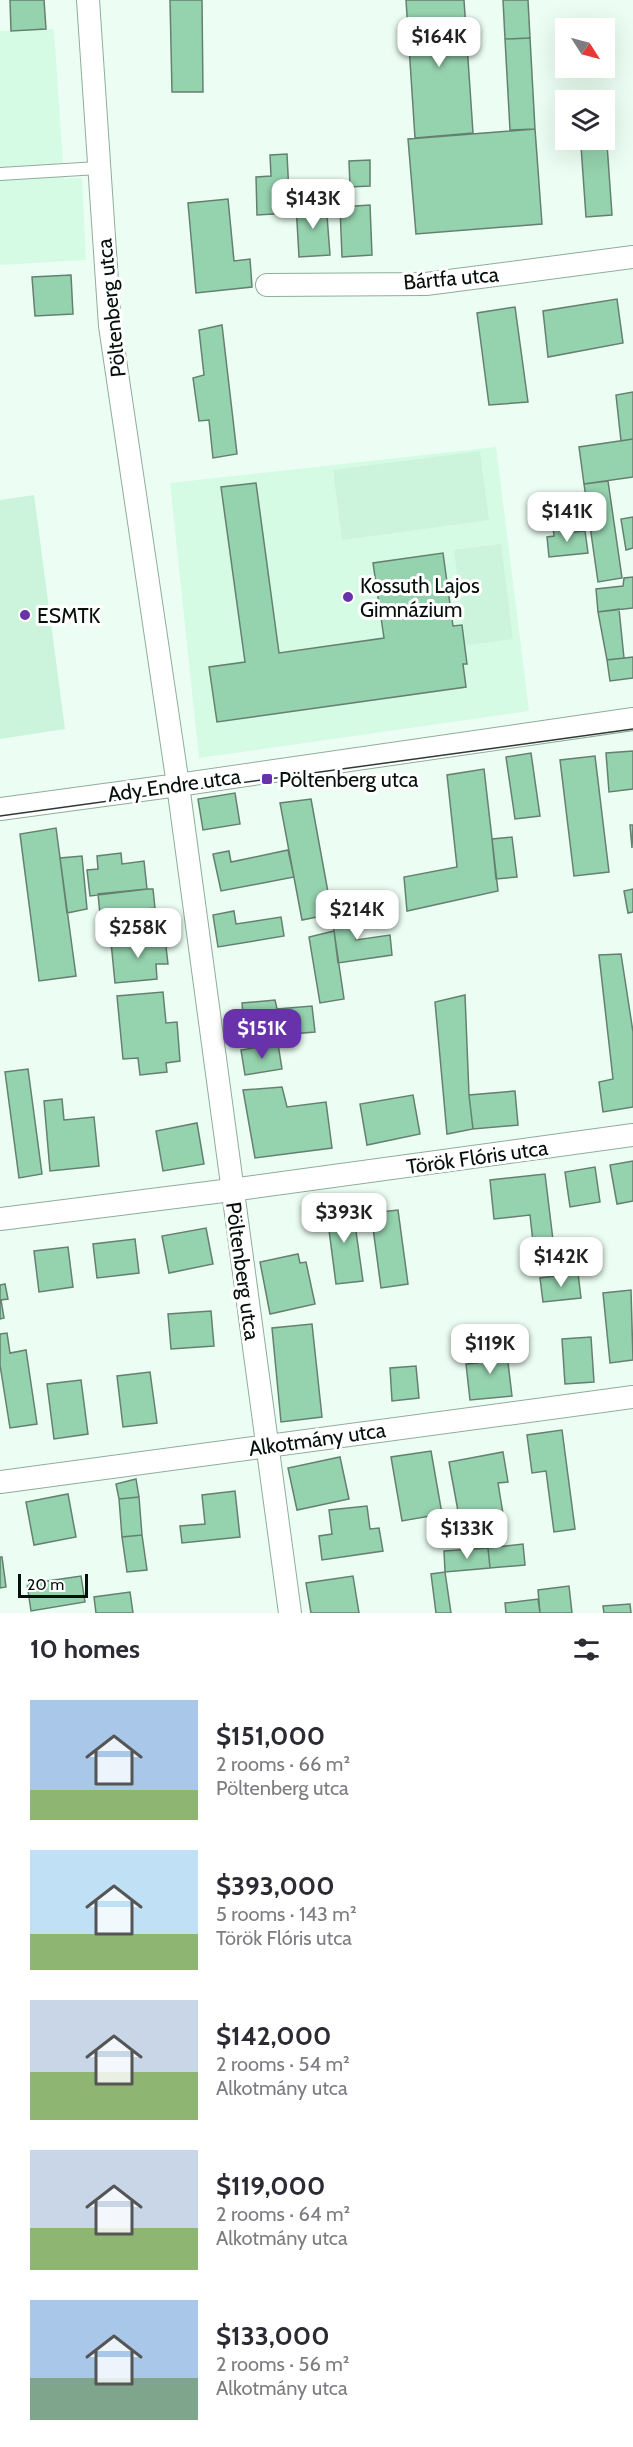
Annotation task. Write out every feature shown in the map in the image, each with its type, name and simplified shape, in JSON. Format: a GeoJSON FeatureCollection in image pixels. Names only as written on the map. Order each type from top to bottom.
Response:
{"type":"FeatureCollection","features":[{"type":"Feature","properties":{"kind":"street","name":"Pöltenberg utca"},"geometry":{"type":"LineString","coordinates":[[88,0],[110,326],[178,785],[290,1613]]}},
{"type":"Feature","properties":{"kind":"street","name":"Bártfa utca"},"geometry":{"type":"LineString","coordinates":[[267,285],[426,284],[633,257]]}},
{"type":"Feature","properties":{"kind":"street","name":"Ady Endre utca"},"geometry":{"type":"LineString","coordinates":[[0,809],[633,719]]}},
{"type":"Feature","properties":{"kind":"street","name":"Török Flóris utca"},"geometry":{"type":"LineString","coordinates":[[0,1219],[633,1135]]}},
{"type":"Feature","properties":{"kind":"street","name":"Alkotmány utca"},"geometry":{"type":"LineString","coordinates":[[0,1482],[633,1397]]}},
{"type":"Feature","properties":{"kind":"lane"},"geometry":{"type":"LineString","coordinates":[[0,174],[98,168]]}},
{"type":"Feature","properties":{"kind":"shaded area"},"geometry":{"type":"Polygon","coordinates":[[[54,29],[64,178],[82,178],[86,260],[0,265],[0,31],[54,29]]]}},
{"type":"Feature","properties":{"kind":"shaded area","name":"Kossuth Lajos Gimnázium"},"geometry":{"type":"Polygon","coordinates":[[[496,447],[529,711],[199,758],[170,483],[496,447]]]}},
{"type":"Feature","properties":{"kind":"shaded area"},"geometry":{"type":"Polygon","coordinates":[[[480,451],[489,520],[342,540],[333,470],[480,451]]]}},
{"type":"Feature","properties":{"kind":"shaded area","name":"ESMTK"},"geometry":{"type":"Polygon","coordinates":[[[34,495],[65,729],[0,739],[0,500],[34,495]]]}},
{"type":"Feature","properties":{"kind":"shaded area"},"geometry":{"type":"Polygon","coordinates":[[[501,544],[513,639],[466,645],[454,550],[501,544]]]}},
{"type":"Feature","properties":{"kind":"building"},"geometry":{"type":"Polygon","coordinates":[[[10,0],[44,0],[46,29],[11,31],[10,0]]]}},
{"type":"Feature","properties":{"kind":"building"},"geometry":{"type":"Polygon","coordinates":[[[170,0],[202,0],[203,92],[172,92],[170,0]]]}},
{"type":"Feature","properties":{"kind":"building"},"geometry":{"type":"Polygon","coordinates":[[[406,0],[464,0],[473,133],[415,138],[406,0]]]}},
{"type":"Feature","properties":{"kind":"building"},"geometry":{"type":"Polygon","coordinates":[[[503,0],[528,0],[530,38],[505,39],[503,0]]]}},
{"type":"Feature","properties":{"kind":"building"},"geometry":{"type":"Polygon","coordinates":[[[530,38],[535,129],[510,130],[505,39],[530,38]]]}},
{"type":"Feature","properties":{"kind":"building"},"geometry":{"type":"Polygon","coordinates":[[[535,129],[542,224],[416,234],[408,139],[535,129]]]}},
{"type":"Feature","properties":{"kind":"building"},"geometry":{"type":"Polygon","coordinates":[[[581,150],[607,150],[612,215],[586,217],[581,150]]]}},
{"type":"Feature","properties":{"kind":"building"},"geometry":{"type":"Polygon","coordinates":[[[287,154],[290,213],[257,215],[256,177],[271,176],[270,155],[287,154]]]}},
{"type":"Feature","properties":{"kind":"building"},"geometry":{"type":"Polygon","coordinates":[[[370,160],[370,186],[350,187],[349,161],[370,160]]]}},
{"type":"Feature","properties":{"kind":"building"},"geometry":{"type":"Polygon","coordinates":[[[228,199],[234,261],[250,259],[252,287],[196,293],[188,203],[228,199]]]}},
{"type":"Feature","properties":{"kind":"building"},"geometry":{"type":"Polygon","coordinates":[[[326,202],[330,255],[299,257],[296,204],[326,202]]]}},
{"type":"Feature","properties":{"kind":"building"},"geometry":{"type":"Polygon","coordinates":[[[370,205],[372,255],[342,257],[340,207],[370,205]]]}},
{"type":"Feature","properties":{"kind":"building"},"geometry":{"type":"Polygon","coordinates":[[[71,275],[73,314],[35,316],[32,277],[71,275]]]}},
{"type":"Feature","properties":{"kind":"building"},"geometry":{"type":"Polygon","coordinates":[[[617,299],[623,343],[548,357],[543,311],[617,299]]]}},
{"type":"Feature","properties":{"kind":"building"},"geometry":{"type":"Polygon","coordinates":[[[515,307],[528,402],[489,405],[477,313],[515,307]]]}},
{"type":"Feature","properties":{"kind":"building"},"geometry":{"type":"Polygon","coordinates":[[[222,325],[237,454],[213,458],[209,420],[199,421],[193,378],[204,375],[199,330],[222,325]]]}},
{"type":"Feature","properties":{"kind":"building"},"geometry":{"type":"Polygon","coordinates":[[[633,392],[633,439],[621,441],[616,395],[633,392]]]}},
{"type":"Feature","properties":{"kind":"building"},"geometry":{"type":"Polygon","coordinates":[[[633,439],[633,477],[584,484],[579,447],[633,439]]]}},
{"type":"Feature","properties":{"kind":"building"},"geometry":{"type":"Polygon","coordinates":[[[608,481],[622,578],[598,582],[584,484],[608,481]]]}},
{"type":"Feature","properties":{"kind":"building"},"geometry":{"type":"Polygon","coordinates":[[[256,483],[279,653],[384,638],[373,563],[443,553],[453,626],[462,625],[467,664],[463,664],[466,687],[217,722],[209,667],[245,662],[221,487],[256,483]]]}},
{"type":"Feature","properties":{"kind":"building"},"geometry":{"type":"Polygon","coordinates":[[[633,517],[633,548],[626,550],[621,519],[633,517]]]}},
{"type":"Feature","properties":{"kind":"building"},"geometry":{"type":"Polygon","coordinates":[[[564,525],[565,533],[585,531],[588,553],[549,557],[547,537],[554,536],[553,527],[564,525]]]}},
{"type":"Feature","properties":{"kind":"building"},"geometry":{"type":"Polygon","coordinates":[[[633,577],[633,608],[598,612],[596,589],[623,586],[624,578],[633,577]]]}},
{"type":"Feature","properties":{"kind":"building"},"geometry":{"type":"Polygon","coordinates":[[[619,609],[624,658],[607,660],[598,612],[619,609]]]}},
{"type":"Feature","properties":{"kind":"building"},"geometry":{"type":"Polygon","coordinates":[[[633,657],[633,678],[610,681],[607,660],[633,657]]]}},
{"type":"Feature","properties":{"kind":"building"},"geometry":{"type":"Polygon","coordinates":[[[633,751],[633,789],[609,792],[606,753],[633,751]]]}},
{"type":"Feature","properties":{"kind":"building"},"geometry":{"type":"Polygon","coordinates":[[[531,753],[540,816],[515,819],[506,757],[531,753]]]}},
{"type":"Feature","properties":{"kind":"building"},"geometry":{"type":"Polygon","coordinates":[[[595,756],[609,872],[574,876],[560,760],[595,756]]]}},
{"type":"Feature","properties":{"kind":"building"},"geometry":{"type":"Polygon","coordinates":[[[484,769],[498,891],[407,911],[404,877],[457,867],[447,775],[484,769]]]}},
{"type":"Feature","properties":{"kind":"building"},"geometry":{"type":"Polygon","coordinates":[[[235,793],[240,824],[203,830],[198,799],[235,793]]]}},
{"type":"Feature","properties":{"kind":"building"},"geometry":{"type":"Polygon","coordinates":[[[311,799],[332,914],[302,920],[280,803],[311,799]]]}},
{"type":"Feature","properties":{"kind":"building"},"geometry":{"type":"Polygon","coordinates":[[[630,825],[633,825],[632,848],[630,825]]]}},
{"type":"Feature","properties":{"kind":"building"},"geometry":{"type":"Polygon","coordinates":[[[56,828],[76,976],[39,981],[20,834],[56,828]]]}},
{"type":"Feature","properties":{"kind":"building"},"geometry":{"type":"Polygon","coordinates":[[[512,837],[517,877],[496,879],[492,839],[512,837]]]}},
{"type":"Feature","properties":{"kind":"building"},"geometry":{"type":"Polygon","coordinates":[[[288,850],[294,877],[221,891],[213,854],[229,851],[231,862],[288,850]]]}},
{"type":"Feature","properties":{"kind":"building"},"geometry":{"type":"Polygon","coordinates":[[[121,853],[122,864],[144,861],[147,889],[90,896],[87,870],[98,869],[97,856],[121,853]]]}},
{"type":"Feature","properties":{"kind":"building"},"geometry":{"type":"Polygon","coordinates":[[[82,856],[87,909],[67,913],[60,858],[82,856]]]}},
{"type":"Feature","properties":{"kind":"building"},"geometry":{"type":"Polygon","coordinates":[[[153,889],[155,908],[100,914],[98,894],[153,889]]]}},
{"type":"Feature","properties":{"kind":"building"},"geometry":{"type":"Polygon","coordinates":[[[633,889],[633,912],[628,913],[624,891],[633,889]]]}},
{"type":"Feature","properties":{"kind":"building"},"geometry":{"type":"Polygon","coordinates":[[[234,911],[236,924],[281,917],[284,936],[218,947],[213,915],[234,911]]]}},
{"type":"Feature","properties":{"kind":"building"},"geometry":{"type":"Polygon","coordinates":[[[354,911],[356,940],[390,935],[392,955],[338,963],[332,914],[354,911]]]}},
{"type":"Feature","properties":{"kind":"building"},"geometry":{"type":"Polygon","coordinates":[[[334,931],[344,999],[320,1003],[309,937],[334,931]]]}},
{"type":"Feature","properties":{"kind":"building"},"geometry":{"type":"Polygon","coordinates":[[[165,938],[168,964],[156,964],[157,979],[115,983],[111,942],[165,938]]]}},
{"type":"Feature","properties":{"kind":"building"},"geometry":{"type":"Polygon","coordinates":[[[621,954],[633,1032],[633,1107],[603,1112],[599,1082],[613,1079],[599,955],[621,954]]]}},
{"type":"Feature","properties":{"kind":"building"},"geometry":{"type":"Polygon","coordinates":[[[163,992],[166,1023],[177,1022],[180,1061],[166,1063],[167,1072],[140,1075],[138,1058],[123,1059],[117,996],[163,992]]]}},
{"type":"Feature","properties":{"kind":"building"},"geometry":{"type":"Polygon","coordinates":[[[465,995],[469,1095],[473,1129],[447,1134],[435,1002],[465,995]]]}},
{"type":"Feature","properties":{"kind":"building"},"geometry":{"type":"Polygon","coordinates":[[[275,1000],[277,1009],[312,1006],[315,1032],[245,1038],[242,1003],[275,1000]]]}},
{"type":"Feature","properties":{"kind":"building"},"geometry":{"type":"Polygon","coordinates":[[[278,1044],[282,1069],[245,1075],[241,1050],[278,1044]]]}},
{"type":"Feature","properties":{"kind":"building"},"geometry":{"type":"Polygon","coordinates":[[[28,1069],[42,1174],[19,1178],[5,1072],[28,1069]]]}},
{"type":"Feature","properties":{"kind":"building"},"geometry":{"type":"Polygon","coordinates":[[[282,1087],[287,1107],[326,1102],[332,1148],[255,1158],[243,1090],[282,1087]]]}},
{"type":"Feature","properties":{"kind":"building"},"geometry":{"type":"Polygon","coordinates":[[[515,1091],[518,1125],[473,1129],[469,1095],[515,1091]]]}},
{"type":"Feature","properties":{"kind":"building"},"geometry":{"type":"Polygon","coordinates":[[[413,1095],[420,1134],[367,1145],[360,1104],[413,1095]]]}},
{"type":"Feature","properties":{"kind":"building"},"geometry":{"type":"Polygon","coordinates":[[[62,1099],[64,1120],[94,1117],[99,1166],[50,1171],[44,1101],[62,1099]]]}},
{"type":"Feature","properties":{"kind":"building"},"geometry":{"type":"Polygon","coordinates":[[[197,1123],[204,1164],[163,1171],[156,1131],[197,1123]]]}},
{"type":"Feature","properties":{"kind":"building"},"geometry":{"type":"Polygon","coordinates":[[[633,1161],[633,1201],[617,1204],[610,1165],[633,1161]]]}},
{"type":"Feature","properties":{"kind":"building"},"geometry":{"type":"Polygon","coordinates":[[[595,1167],[600,1202],[570,1207],[565,1172],[595,1167]]]}},
{"type":"Feature","properties":{"kind":"building"},"geometry":{"type":"Polygon","coordinates":[[[545,1174],[553,1240],[533,1242],[530,1215],[494,1219],[490,1180],[545,1174]]]}},
{"type":"Feature","properties":{"kind":"building"},"geometry":{"type":"Polygon","coordinates":[[[352,1203],[363,1281],[336,1284],[326,1207],[352,1203]]]}},
{"type":"Feature","properties":{"kind":"building"},"geometry":{"type":"Polygon","coordinates":[[[398,1210],[408,1284],[381,1288],[371,1213],[398,1210]]]}},
{"type":"Feature","properties":{"kind":"building"},"geometry":{"type":"Polygon","coordinates":[[[206,1228],[213,1264],[169,1273],[162,1236],[206,1228]]]}},
{"type":"Feature","properties":{"kind":"building"},"geometry":{"type":"Polygon","coordinates":[[[135,1239],[139,1273],[97,1278],[93,1244],[135,1239]]]}},
{"type":"Feature","properties":{"kind":"building"},"geometry":{"type":"Polygon","coordinates":[[[68,1247],[73,1287],[39,1292],[34,1251],[68,1247]]]}},
{"type":"Feature","properties":{"kind":"building"},"geometry":{"type":"Polygon","coordinates":[[[298,1254],[300,1263],[306,1262],[315,1304],[270,1314],[260,1262],[298,1254]]]}},
{"type":"Feature","properties":{"kind":"building"},"geometry":{"type":"Polygon","coordinates":[[[578,1273],[581,1298],[543,1302],[540,1278],[578,1273]]]}},
{"type":"Feature","properties":{"kind":"building"},"geometry":{"type":"Polygon","coordinates":[[[5,1284],[8,1299],[1,1300],[4,1318],[0,1319],[0,1285],[5,1284]]]}},
{"type":"Feature","properties":{"kind":"building"},"geometry":{"type":"Polygon","coordinates":[[[631,1290],[633,1360],[610,1363],[603,1293],[631,1290]]]}},
{"type":"Feature","properties":{"kind":"building"},"geometry":{"type":"Polygon","coordinates":[[[211,1311],[214,1346],[171,1349],[168,1314],[211,1311]]]}},
{"type":"Feature","properties":{"kind":"building"},"geometry":{"type":"Polygon","coordinates":[[[312,1324],[322,1417],[281,1422],[272,1328],[312,1324]]]}},
{"type":"Feature","properties":{"kind":"building"},"geometry":{"type":"Polygon","coordinates":[[[7,1333],[10,1353],[26,1350],[37,1424],[10,1428],[0,1365],[0,1334],[7,1333]]]}},
{"type":"Feature","properties":{"kind":"building"},"geometry":{"type":"Polygon","coordinates":[[[591,1337],[594,1382],[565,1384],[562,1339],[591,1337]]]}},
{"type":"Feature","properties":{"kind":"building"},"geometry":{"type":"Polygon","coordinates":[[[506,1346],[512,1396],[470,1400],[466,1364],[478,1363],[477,1349],[506,1346]]]}},
{"type":"Feature","properties":{"kind":"building"},"geometry":{"type":"Polygon","coordinates":[[[416,1366],[419,1398],[392,1401],[390,1368],[416,1366]]]}},
{"type":"Feature","properties":{"kind":"building"},"geometry":{"type":"Polygon","coordinates":[[[150,1372],[157,1423],[123,1427],[117,1376],[150,1372]]]}},
{"type":"Feature","properties":{"kind":"building"},"geometry":{"type":"Polygon","coordinates":[[[81,1380],[88,1434],[54,1439],[47,1384],[81,1380]]]}},
{"type":"Feature","properties":{"kind":"building"},"geometry":{"type":"Polygon","coordinates":[[[562,1430],[575,1529],[554,1532],[546,1471],[532,1473],[527,1435],[562,1430]]]}},
{"type":"Feature","properties":{"kind":"building"},"geometry":{"type":"Polygon","coordinates":[[[431,1451],[442,1514],[402,1521],[391,1457],[431,1451]]]}},
{"type":"Feature","properties":{"kind":"building"},"geometry":{"type":"Polygon","coordinates":[[[503,1452],[508,1482],[498,1483],[504,1520],[483,1524],[486,1541],[469,1544],[463,1510],[458,1511],[449,1462],[503,1452]]]}},
{"type":"Feature","properties":{"kind":"building"},"geometry":{"type":"Polygon","coordinates":[[[340,1457],[349,1499],[297,1510],[288,1468],[340,1457]]]}},
{"type":"Feature","properties":{"kind":"building"},"geometry":{"type":"Polygon","coordinates":[[[136,1479],[139,1497],[119,1499],[116,1484],[136,1479]]]}},
{"type":"Feature","properties":{"kind":"building"},"geometry":{"type":"Polygon","coordinates":[[[235,1491],[240,1537],[182,1543],[180,1526],[205,1524],[202,1495],[235,1491]]]}},
{"type":"Feature","properties":{"kind":"building"},"geometry":{"type":"Polygon","coordinates":[[[68,1494],[76,1537],[34,1545],[26,1502],[68,1494]]]}},
{"type":"Feature","properties":{"kind":"building"},"geometry":{"type":"Polygon","coordinates":[[[139,1497],[142,1535],[122,1537],[119,1499],[139,1497]]]}},
{"type":"Feature","properties":{"kind":"building"},"geometry":{"type":"Polygon","coordinates":[[[367,1506],[370,1529],[379,1528],[383,1551],[322,1560],[319,1536],[332,1534],[329,1510],[367,1506]]]}},
{"type":"Feature","properties":{"kind":"building"},"geometry":{"type":"Polygon","coordinates":[[[142,1535],[147,1570],[127,1572],[122,1537],[142,1535]]]}},
{"type":"Feature","properties":{"kind":"building"},"geometry":{"type":"Polygon","coordinates":[[[523,1544],[525,1565],[490,1568],[488,1548],[523,1544]]]}},
{"type":"Feature","properties":{"kind":"building"},"geometry":{"type":"Polygon","coordinates":[[[488,1548],[490,1568],[445,1572],[444,1551],[488,1548]]]}},
{"type":"Feature","properties":{"kind":"building"},"geometry":{"type":"Polygon","coordinates":[[[0,1557],[2,1557],[6,1587],[0,1588],[0,1557]]]}},
{"type":"Feature","properties":{"kind":"building"},"geometry":{"type":"Polygon","coordinates":[[[445,1572],[451,1613],[436,1613],[431,1574],[445,1572]]]}},
{"type":"Feature","properties":{"kind":"building"},"geometry":{"type":"Polygon","coordinates":[[[81,1576],[85,1602],[31,1611],[27,1584],[81,1576]]]}},
{"type":"Feature","properties":{"kind":"building"},"geometry":{"type":"Polygon","coordinates":[[[353,1576],[359,1613],[311,1613],[306,1583],[353,1576]]]}},
{"type":"Feature","properties":{"kind":"building"},"geometry":{"type":"Polygon","coordinates":[[[569,1586],[572,1613],[540,1613],[538,1590],[569,1586]]]}},
{"type":"Feature","properties":{"kind":"building"},"geometry":{"type":"Polygon","coordinates":[[[130,1592],[133,1613],[96,1613],[94,1597],[130,1592]]]}},
{"type":"Feature","properties":{"kind":"building"},"geometry":{"type":"Polygon","coordinates":[[[538,1599],[540,1613],[506,1613],[505,1603],[538,1599]]]}},
{"type":"Feature","properties":{"kind":"building"},"geometry":{"type":"Polygon","coordinates":[[[630,1604],[631,1613],[604,1613],[603,1606],[630,1604]]]}},
{"type":"Feature","properties":{"kind":"tram line"},"geometry":{"type":"LineString","coordinates":[[0,816],[633,729]]}},
{"type":"Feature","properties":{"kind":"place","name":"Kossuth Lajos Gimnázium"},"geometry":{"type":"Point","coordinates":[348,597]}},
{"type":"Feature","properties":{"kind":"place","name":"ESMTK"},"geometry":{"type":"Point","coordinates":[25,615]}},
{"type":"Feature","properties":{"kind":"place","name":"Pöltenberg utca"},"geometry":{"type":"Point","coordinates":[267,779]}}]}
